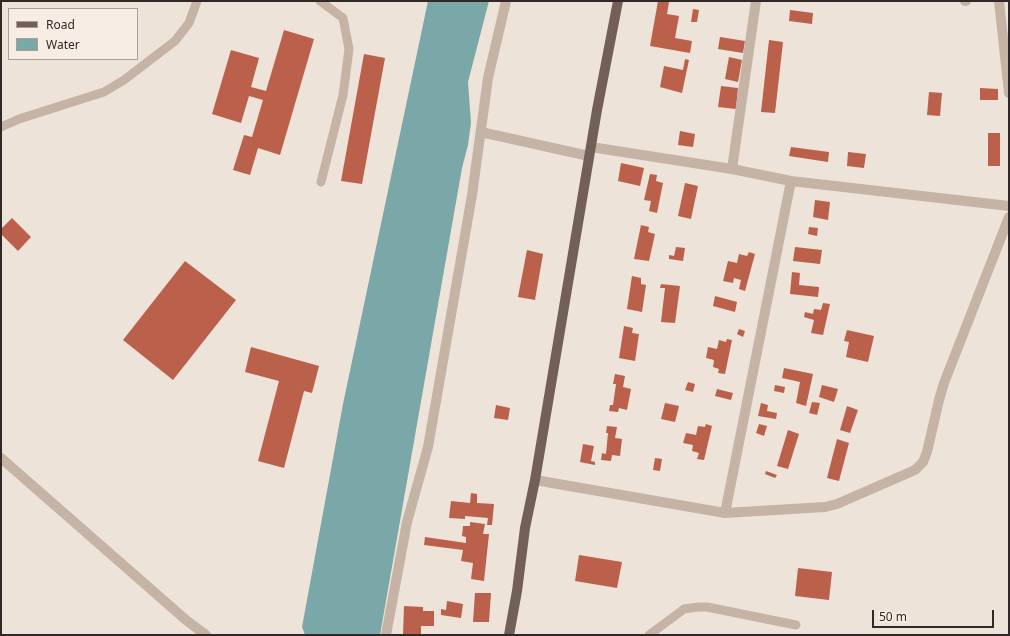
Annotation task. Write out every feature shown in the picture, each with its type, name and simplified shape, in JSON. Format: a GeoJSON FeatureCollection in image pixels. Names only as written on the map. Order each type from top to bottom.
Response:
{"type":"FeatureCollection","features":[{"type":"Feature","properties":{"kind":"main road"},"geometry":{"type":"LineString","coordinates":[[509,635],[517,591],[525,528],[535,480],[590,151],[618,1]]}},
{"type":"Feature","properties":{"kind":"street"},"geometry":{"type":"LineString","coordinates":[[386,635],[408,522],[428,447],[472,195],[488,78],[506,1]]}},
{"type":"Feature","properties":{"kind":"street"},"geometry":{"type":"LineString","coordinates":[[732,169],[756,1]]}},
{"type":"Feature","properties":{"kind":"street"},"geometry":{"type":"LineString","coordinates":[[999,1],[1009,93]]}},
{"type":"Feature","properties":{"kind":"street"},"geometry":{"type":"LineString","coordinates":[[481,132],[590,151],[732,169],[791,181],[1009,206]]}},
{"type":"Feature","properties":{"kind":"street"},"geometry":{"type":"LineString","coordinates":[[725,513],[791,181]]}},
{"type":"Feature","properties":{"kind":"street"},"geometry":{"type":"LineString","coordinates":[[535,480],[725,513],[838,504],[915,470],[923,462],[927,452],[944,383],[1009,217]]}},
{"type":"Feature","properties":{"kind":"street"},"geometry":{"type":"LineString","coordinates":[[1,458],[186,620],[206,635]]}},
{"type":"Feature","properties":{"kind":"lane"},"geometry":{"type":"LineString","coordinates":[[1,127],[19,119],[104,92],[124,80],[175,41],[189,23],[197,1]]}},
{"type":"Feature","properties":{"kind":"lane"},"geometry":{"type":"LineString","coordinates":[[320,1],[343,18],[349,49],[343,95],[321,182]]}},
{"type":"Feature","properties":{"kind":"lane"},"geometry":{"type":"LineString","coordinates":[[649,635],[684,609],[698,607],[707,607],[796,625]]}},
{"type":"Feature","properties":{"kind":"water"},"geometry":{"type":"Polygon","coordinates":[[[428,1],[489,1],[468,82],[471,123],[468,145],[462,168],[380,635],[305,635],[302,627],[343,404],[428,1]]]}},
{"type":"Feature","properties":{"kind":"building"},"geometry":{"type":"Polygon","coordinates":[[[658,1],[669,2],[667,14],[679,16],[675,38],[692,41],[690,53],[650,46],[658,1]]]}},
{"type":"Feature","properties":{"kind":"building"},"geometry":{"type":"Polygon","coordinates":[[[693,9],[699,10],[697,22],[691,22],[693,9]]]}},
{"type":"Feature","properties":{"kind":"building"},"geometry":{"type":"Polygon","coordinates":[[[790,10],[813,13],[812,24],[789,21],[790,10]]]}},
{"type":"Feature","properties":{"kind":"building"},"geometry":{"type":"Polygon","coordinates":[[[284,30],[314,39],[280,155],[258,148],[250,175],[233,170],[244,135],[252,137],[263,100],[249,96],[241,123],[212,114],[231,50],[259,58],[251,87],[266,91],[284,30]]]}},
{"type":"Feature","properties":{"kind":"building"},"geometry":{"type":"Polygon","coordinates":[[[720,37],[745,41],[743,53],[718,49],[720,37]]]}},
{"type":"Feature","properties":{"kind":"building"},"geometry":{"type":"Polygon","coordinates":[[[769,40],[783,42],[775,113],[761,112],[769,40]]]}},
{"type":"Feature","properties":{"kind":"building"},"geometry":{"type":"Polygon","coordinates":[[[364,54],[385,58],[362,184],[341,181],[364,54]]]}},
{"type":"Feature","properties":{"kind":"building"},"geometry":{"type":"Polygon","coordinates":[[[729,57],[742,60],[738,82],[725,79],[729,57]]]}},
{"type":"Feature","properties":{"kind":"building"},"geometry":{"type":"Polygon","coordinates":[[[685,59],[689,60],[682,93],[660,87],[664,66],[683,70],[685,59]]]}},
{"type":"Feature","properties":{"kind":"building"},"geometry":{"type":"Polygon","coordinates":[[[721,86],[738,88],[736,109],[718,107],[721,86]]]}},
{"type":"Feature","properties":{"kind":"building"},"geometry":{"type":"Polygon","coordinates":[[[980,88],[998,89],[998,100],[980,100],[980,88]]]}},
{"type":"Feature","properties":{"kind":"building"},"geometry":{"type":"Polygon","coordinates":[[[929,92],[942,93],[940,116],[927,115],[929,92]]]}},
{"type":"Feature","properties":{"kind":"building"},"geometry":{"type":"Polygon","coordinates":[[[680,131],[695,134],[693,147],[678,145],[680,131]]]}},
{"type":"Feature","properties":{"kind":"building"},"geometry":{"type":"Polygon","coordinates":[[[988,133],[1000,133],[1000,166],[988,166],[988,133]]]}},
{"type":"Feature","properties":{"kind":"building"},"geometry":{"type":"Polygon","coordinates":[[[791,147],[829,152],[828,162],[789,156],[791,147]]]}},
{"type":"Feature","properties":{"kind":"building"},"geometry":{"type":"Polygon","coordinates":[[[848,152],[866,154],[864,168],[847,166],[848,152]]]}},
{"type":"Feature","properties":{"kind":"building"},"geometry":{"type":"Polygon","coordinates":[[[621,163],[644,168],[640,186],[618,181],[621,163]]]}},
{"type":"Feature","properties":{"kind":"building"},"geometry":{"type":"Polygon","coordinates":[[[650,174],[657,175],[656,181],[663,183],[657,213],[649,211],[651,201],[644,200],[650,174]]]}},
{"type":"Feature","properties":{"kind":"building"},"geometry":{"type":"Polygon","coordinates":[[[685,183],[698,186],[691,219],[678,216],[685,183]]]}},
{"type":"Feature","properties":{"kind":"building"},"geometry":{"type":"Polygon","coordinates":[[[815,200],[830,202],[828,220],[813,217],[815,200]]]}},
{"type":"Feature","properties":{"kind":"building"},"geometry":{"type":"Polygon","coordinates":[[[12,218],[31,237],[18,251],[1,234],[1,229],[12,218]]]}},
{"type":"Feature","properties":{"kind":"building"},"geometry":{"type":"Polygon","coordinates":[[[641,225],[649,227],[648,232],[655,234],[649,261],[634,259],[641,225]]]}},
{"type":"Feature","properties":{"kind":"building"},"geometry":{"type":"Polygon","coordinates":[[[809,227],[818,228],[817,236],[808,234],[809,227]]]}},
{"type":"Feature","properties":{"kind":"building"},"geometry":{"type":"Polygon","coordinates":[[[676,247],[685,248],[683,261],[669,259],[669,255],[674,256],[676,247]]]}},
{"type":"Feature","properties":{"kind":"building"},"geometry":{"type":"Polygon","coordinates":[[[795,247],[822,250],[820,264],[793,261],[795,247]]]}},
{"type":"Feature","properties":{"kind":"building"},"geometry":{"type":"Polygon","coordinates":[[[527,250],[543,254],[535,300],[518,297],[527,250]]]}},
{"type":"Feature","properties":{"kind":"building"},"geometry":{"type":"Polygon","coordinates":[[[749,252],[755,254],[745,291],[739,289],[741,280],[734,278],[733,283],[723,281],[728,261],[737,263],[739,254],[747,256],[749,252]]]}},
{"type":"Feature","properties":{"kind":"building"},"geometry":{"type":"Polygon","coordinates":[[[185,261],[236,300],[173,380],[123,340],[185,261]]]}},
{"type":"Feature","properties":{"kind":"building"},"geometry":{"type":"Polygon","coordinates":[[[792,272],[800,273],[799,285],[819,287],[818,297],[790,294],[792,272]]]}},
{"type":"Feature","properties":{"kind":"building"},"geometry":{"type":"Polygon","coordinates":[[[632,276],[641,278],[641,284],[646,285],[642,312],[627,309],[632,276]]]}},
{"type":"Feature","properties":{"kind":"building"},"geometry":{"type":"Polygon","coordinates":[[[661,284],[680,286],[675,323],[661,322],[665,288],[660,288],[661,284]]]}},
{"type":"Feature","properties":{"kind":"building"},"geometry":{"type":"Polygon","coordinates":[[[715,296],[737,302],[735,312],[713,306],[715,296]]]}},
{"type":"Feature","properties":{"kind":"building"},"geometry":{"type":"Polygon","coordinates":[[[823,303],[830,304],[823,335],[811,333],[814,320],[804,317],[805,312],[813,314],[814,309],[821,310],[823,303]]]}},
{"type":"Feature","properties":{"kind":"building"},"geometry":{"type":"Polygon","coordinates":[[[624,326],[633,328],[632,333],[639,334],[635,361],[619,358],[624,326]]]}},
{"type":"Feature","properties":{"kind":"building"},"geometry":{"type":"Polygon","coordinates":[[[739,329],[745,331],[743,337],[737,334],[739,329]]]}},
{"type":"Feature","properties":{"kind":"building"},"geometry":{"type":"Polygon","coordinates":[[[847,330],[874,336],[868,362],[846,357],[849,342],[844,341],[847,330]]]}},
{"type":"Feature","properties":{"kind":"building"},"geometry":{"type":"Polygon","coordinates":[[[727,339],[732,340],[725,374],[718,373],[719,369],[713,367],[714,360],[706,358],[708,347],[717,349],[719,340],[726,342],[727,339]]]}},
{"type":"Feature","properties":{"kind":"building"},"geometry":{"type":"Polygon","coordinates":[[[251,347],[319,366],[312,393],[304,391],[284,468],[258,461],[279,381],[245,372],[251,347]]]}},
{"type":"Feature","properties":{"kind":"building"},"geometry":{"type":"Polygon","coordinates":[[[784,368],[813,374],[806,406],[796,403],[800,382],[782,378],[784,368]]]}},
{"type":"Feature","properties":{"kind":"building"},"geometry":{"type":"Polygon","coordinates":[[[615,374],[625,376],[623,387],[631,389],[627,410],[619,408],[618,412],[609,411],[610,405],[613,405],[616,384],[613,384],[615,374]]]}},
{"type":"Feature","properties":{"kind":"building"},"geometry":{"type":"Polygon","coordinates":[[[688,382],[695,384],[693,392],[685,390],[688,382]]]}},
{"type":"Feature","properties":{"kind":"building"},"geometry":{"type":"Polygon","coordinates":[[[775,385],[785,387],[784,393],[774,391],[775,385]]]}},
{"type":"Feature","properties":{"kind":"building"},"geometry":{"type":"Polygon","coordinates":[[[822,385],[838,389],[834,402],[819,397],[822,385]]]}},
{"type":"Feature","properties":{"kind":"building"},"geometry":{"type":"Polygon","coordinates":[[[717,389],[733,393],[731,400],[715,396],[717,389]]]}},
{"type":"Feature","properties":{"kind":"building"},"geometry":{"type":"Polygon","coordinates":[[[812,402],[820,403],[817,415],[809,413],[812,402]]]}},
{"type":"Feature","properties":{"kind":"building"},"geometry":{"type":"Polygon","coordinates":[[[665,403],[679,406],[675,422],[661,419],[665,403]]]}},
{"type":"Feature","properties":{"kind":"building"},"geometry":{"type":"Polygon","coordinates":[[[761,403],[768,405],[767,411],[777,413],[776,419],[758,416],[761,403]]]}},
{"type":"Feature","properties":{"kind":"building"},"geometry":{"type":"Polygon","coordinates":[[[496,405],[510,408],[508,420],[494,418],[496,405]]]}},
{"type":"Feature","properties":{"kind":"building"},"geometry":{"type":"Polygon","coordinates":[[[847,406],[858,410],[850,433],[840,430],[847,406]]]}},
{"type":"Feature","properties":{"kind":"building"},"geometry":{"type":"Polygon","coordinates":[[[706,424],[712,426],[704,460],[697,459],[699,453],[692,451],[693,445],[683,443],[686,433],[696,435],[698,426],[705,427],[706,424]]]}},
{"type":"Feature","properties":{"kind":"building"},"geometry":{"type":"Polygon","coordinates":[[[759,424],[767,426],[764,436],[756,433],[759,424]]]}},
{"type":"Feature","properties":{"kind":"building"},"geometry":{"type":"Polygon","coordinates":[[[607,426],[617,427],[615,438],[622,439],[620,456],[612,455],[611,461],[601,460],[602,453],[606,454],[608,433],[606,433],[607,426]]]}},
{"type":"Feature","properties":{"kind":"building"},"geometry":{"type":"Polygon","coordinates":[[[788,430],[799,434],[788,469],[777,466],[788,430]]]}},
{"type":"Feature","properties":{"kind":"building"},"geometry":{"type":"Polygon","coordinates":[[[837,439],[849,443],[839,481],[827,478],[837,439]]]}},
{"type":"Feature","properties":{"kind":"building"},"geometry":{"type":"Polygon","coordinates":[[[583,444],[594,446],[591,461],[595,462],[595,465],[580,462],[583,444]]]}},
{"type":"Feature","properties":{"kind":"building"},"geometry":{"type":"Polygon","coordinates":[[[655,458],[662,459],[660,471],[653,470],[655,458]]]}},
{"type":"Feature","properties":{"kind":"building"},"geometry":{"type":"Polygon","coordinates":[[[766,471],[777,475],[775,478],[765,474],[766,471]]]}},
{"type":"Feature","properties":{"kind":"building"},"geometry":{"type":"Polygon","coordinates":[[[471,493],[477,494],[477,503],[494,504],[492,525],[487,525],[488,518],[465,516],[465,519],[449,518],[451,501],[470,503],[471,493]]]}},
{"type":"Feature","properties":{"kind":"building"},"geometry":{"type":"Polygon","coordinates":[[[470,522],[485,524],[483,534],[489,534],[484,581],[471,579],[473,563],[461,561],[463,550],[424,545],[425,537],[466,543],[466,537],[462,536],[463,526],[470,526],[470,522]]]}},
{"type":"Feature","properties":{"kind":"building"},"geometry":{"type":"Polygon","coordinates":[[[579,555],[622,562],[617,588],[575,581],[579,555]]]}},
{"type":"Feature","properties":{"kind":"building"},"geometry":{"type":"Polygon","coordinates":[[[798,568],[832,572],[829,600],[795,596],[798,568]]]}},
{"type":"Feature","properties":{"kind":"building"},"geometry":{"type":"Polygon","coordinates":[[[475,593],[491,593],[489,622],[473,622],[475,593]]]}},
{"type":"Feature","properties":{"kind":"building"},"geometry":{"type":"Polygon","coordinates":[[[447,601],[463,604],[461,618],[441,615],[441,609],[446,610],[447,601]]]}},
{"type":"Feature","properties":{"kind":"building"},"geometry":{"type":"Polygon","coordinates":[[[404,606],[423,607],[423,611],[434,611],[434,626],[421,626],[421,635],[403,635],[404,606]]]}}]}
